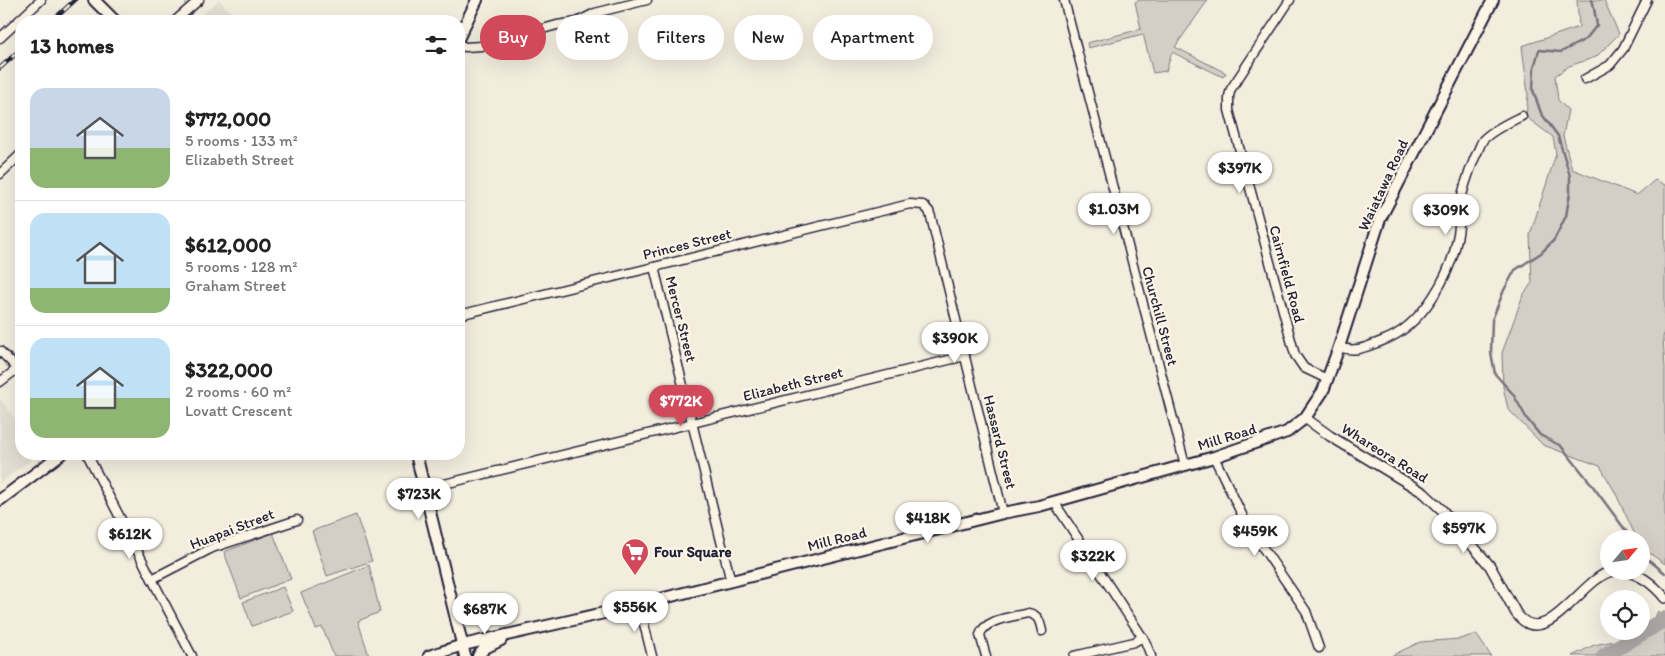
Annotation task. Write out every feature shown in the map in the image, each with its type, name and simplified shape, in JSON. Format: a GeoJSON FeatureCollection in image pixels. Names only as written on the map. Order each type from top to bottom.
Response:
{"type":"FeatureCollection","features":[{"type":"Feature","properties":{"kind":"main road"},"geometry":{"type":"LineString","coordinates":[[94,0],[109,15]]}},
{"type":"Feature","properties":{"kind":"main road"},"geometry":{"type":"LineString","coordinates":[[465,24],[476,0]]}},
{"type":"Feature","properties":{"kind":"main road","name":"Waiatawa Road"},"geometry":{"type":"LineString","coordinates":[[1305,418],[1322,391],[1327,379],[1380,219],[1494,0]]}},
{"type":"Feature","properties":{"kind":"main road","name":"Mill Road"},"geometry":{"type":"LineString","coordinates":[[429,656],[463,645],[731,582],[1056,501],[1265,441],[1288,432],[1305,418]]}},
{"type":"Feature","properties":{"kind":"main road"},"geometry":{"type":"LineString","coordinates":[[0,500],[53,460]]}},
{"type":"Feature","properties":{"kind":"main road"},"geometry":{"type":"LineString","coordinates":[[417,460],[465,656]]}},
{"type":"Feature","properties":{"kind":"main road","name":"Mill Road"},"geometry":{"type":"LineString","coordinates":[[478,656],[485,648],[513,633]]}},
{"type":"Feature","properties":{"kind":"street"},"geometry":{"type":"LineString","coordinates":[[23,15],[41,0]]}},
{"type":"Feature","properties":{"kind":"street"},"geometry":{"type":"LineString","coordinates":[[182,15],[199,0]]}},
{"type":"Feature","properties":{"kind":"street"},"geometry":{"type":"LineString","coordinates":[[465,47],[482,46],[557,25],[577,22],[596,13],[647,0]]}},
{"type":"Feature","properties":{"kind":"street","name":"Churchill Street"},"geometry":{"type":"LineString","coordinates":[[1064,0],[1185,465]]}},
{"type":"Feature","properties":{"kind":"street","name":"Cairnfield Road"},"geometry":{"type":"LineString","coordinates":[[1290,0],[1231,89],[1229,110],[1295,355],[1304,368],[1327,379]]}},
{"type":"Feature","properties":{"kind":"street"},"geometry":{"type":"LineString","coordinates":[[1584,79],[1610,65],[1623,49],[1647,0]]}},
{"type":"Feature","properties":{"kind":"street"},"geometry":{"type":"LineString","coordinates":[[1,34],[15,22]]}},
{"type":"Feature","properties":{"kind":"street"},"geometry":{"type":"LineString","coordinates":[[1339,347],[1348,351],[1356,350],[1390,338],[1412,323],[1434,298],[1448,267],[1458,235],[1460,204],[1469,171],[1483,140],[1504,125],[1522,116]]}},
{"type":"Feature","properties":{"kind":"street"},"geometry":{"type":"LineString","coordinates":[[0,174],[15,160]]}},
{"type":"Feature","properties":{"kind":"street","name":"Princes Street"},"geometry":{"type":"LineString","coordinates":[[465,314],[910,204],[922,204]]}},
{"type":"Feature","properties":{"kind":"street","name":"Hassard Street"},"geometry":{"type":"LineString","coordinates":[[922,204],[929,211],[931,217],[1003,513]]}},
{"type":"Feature","properties":{"kind":"street","name":"Mercer Street"},"geometry":{"type":"LineString","coordinates":[[654,267],[731,582]]}},
{"type":"Feature","properties":{"kind":"street"},"geometry":{"type":"LineString","coordinates":[[0,351],[15,364]]}},
{"type":"Feature","properties":{"kind":"street","name":"Elizabeth Street"},"geometry":{"type":"LineString","coordinates":[[424,489],[965,356]]}},
{"type":"Feature","properties":{"kind":"street"},"geometry":{"type":"LineString","coordinates":[[0,382],[15,372]]}},
{"type":"Feature","properties":{"kind":"street","name":"Whareora Road"},"geometry":{"type":"LineString","coordinates":[[1305,418],[1330,436],[1424,493],[1442,510],[1490,566],[1516,612],[1526,623],[1540,625],[1550,621],[1600,576]]}},
{"type":"Feature","properties":{"kind":"street"},"geometry":{"type":"LineString","coordinates":[[1214,457],[1246,523],[1306,612],[1319,648]]}},
{"type":"Feature","properties":{"kind":"street"},"geometry":{"type":"LineString","coordinates":[[90,460],[192,656]]}},
{"type":"Feature","properties":{"kind":"street"},"geometry":{"type":"LineString","coordinates":[[1056,501],[1058,508],[1142,637],[1151,656]]}},
{"type":"Feature","properties":{"kind":"street","name":"Huapai Street"},"geometry":{"type":"LineString","coordinates":[[152,579],[212,548],[297,520]]}},
{"type":"Feature","properties":{"kind":"street"},"geometry":{"type":"LineString","coordinates":[[1646,580],[1665,598]]}},
{"type":"Feature","properties":{"kind":"street"},"geometry":{"type":"LineString","coordinates":[[639,604],[652,656]]}},
{"type":"Feature","properties":{"kind":"street"},"geometry":{"type":"LineString","coordinates":[[986,656],[980,635],[984,628],[993,622],[1028,613],[1039,620],[1042,631]]}},
{"type":"Feature","properties":{"kind":"street"},"geometry":{"type":"LineString","coordinates":[[1074,656],[1134,642],[1142,637]]}},
{"type":"Feature","properties":{"kind":"shaded area"},"geometry":{"type":"Polygon","coordinates":[[[219,0],[233,15],[202,15],[219,0]]]}},
{"type":"Feature","properties":{"kind":"shaded area"},"geometry":{"type":"Polygon","coordinates":[[[1140,0],[1208,0],[1175,47],[1226,73],[1223,77],[1172,52],[1166,71],[1153,73],[1143,34],[1088,48],[1087,43],[1141,29],[1135,2],[1140,0]]]}},
{"type":"Feature","properties":{"kind":"shaded area"},"geometry":{"type":"Polygon","coordinates":[[[1577,0],[1604,0],[1619,34],[1596,57],[1569,66],[1555,76],[1558,100],[1568,110],[1563,136],[1572,169],[1637,195],[1655,180],[1665,185],[1665,327],[1663,338],[1665,368],[1665,564],[1650,553],[1650,530],[1633,530],[1600,466],[1543,445],[1508,409],[1503,387],[1502,353],[1523,295],[1532,283],[1530,235],[1556,154],[1553,137],[1526,117],[1528,95],[1522,46],[1579,27],[1577,0]]]}},
{"type":"Feature","properties":{"kind":"shaded area"},"geometry":{"type":"Polygon","coordinates":[[[0,399],[15,419],[15,460],[31,460],[0,483],[0,399]]]}},
{"type":"Feature","properties":{"kind":"shaded area"},"geometry":{"type":"Polygon","coordinates":[[[356,515],[372,561],[327,576],[312,531],[356,515]]]}},
{"type":"Feature","properties":{"kind":"shaded area"},"geometry":{"type":"Polygon","coordinates":[[[273,533],[291,579],[241,598],[224,552],[273,533]]]}},
{"type":"Feature","properties":{"kind":"shaded area"},"geometry":{"type":"Polygon","coordinates":[[[369,565],[380,612],[358,621],[369,656],[334,656],[322,627],[316,629],[301,593],[369,565]]]}},
{"type":"Feature","properties":{"kind":"shaded area"},"geometry":{"type":"Polygon","coordinates":[[[283,587],[293,611],[252,626],[243,602],[283,587]]]}},
{"type":"Feature","properties":{"kind":"shaded area"},"geometry":{"type":"Polygon","coordinates":[[[1658,611],[1665,620],[1665,656],[1572,656],[1594,645],[1616,640],[1650,640],[1650,620],[1655,617],[1658,611]]]}},
{"type":"Feature","properties":{"kind":"shaded area"},"geometry":{"type":"Polygon","coordinates":[[[1476,634],[1491,656],[1391,656],[1420,642],[1460,639],[1476,634]]]}},
{"type":"Feature","properties":{"kind":"waterway"},"geometry":{"type":"LineString","coordinates":[[1592,0],[1597,25],[1586,39],[1561,52],[1539,50],[1534,68],[1533,90],[1541,113],[1558,136],[1570,176],[1570,193],[1566,216],[1554,240],[1541,253],[1515,270],[1504,290],[1492,320],[1491,352],[1495,374],[1513,394],[1527,419],[1540,435],[1561,446],[1625,530]]}},
{"type":"Feature","properties":{"kind":"waterway"},"geometry":{"type":"LineString","coordinates":[[1650,561],[1665,573]]}},
{"type":"Feature","properties":{"kind":"waterway"},"geometry":{"type":"LineString","coordinates":[[1604,656],[1665,619]]}},
{"type":"Feature","properties":{"kind":"railway"},"geometry":{"type":"LineString","coordinates":[[59,15],[75,0]]}},
{"type":"Feature","properties":{"kind":"railway"},"geometry":{"type":"LineString","coordinates":[[0,68],[15,54]]}},
{"type":"Feature","properties":{"kind":"place","name":"Four Square"},"geometry":{"type":"Point","coordinates":[635,576]}}]}
